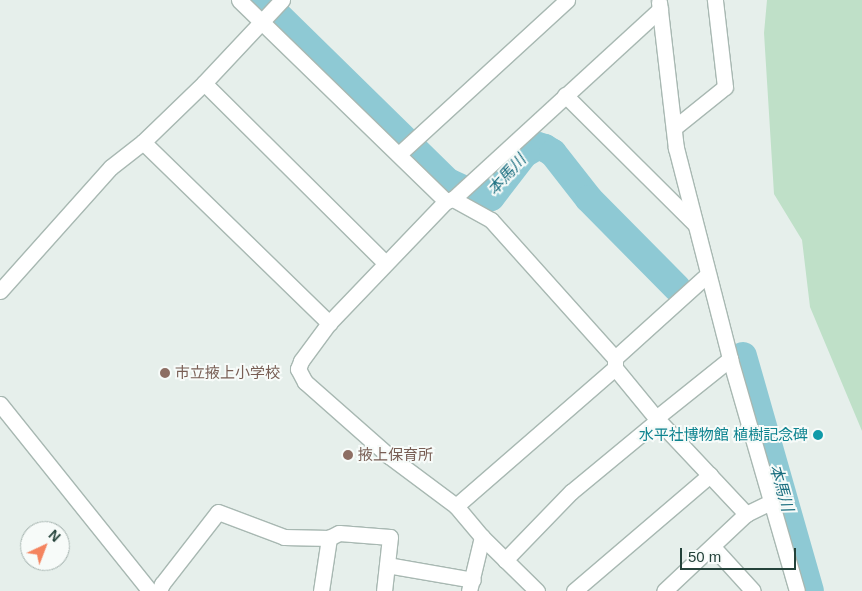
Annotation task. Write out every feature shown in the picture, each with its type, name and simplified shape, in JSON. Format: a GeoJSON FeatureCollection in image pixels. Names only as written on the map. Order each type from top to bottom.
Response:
{"type":"FeatureCollection","features":[{"type":"Feature","properties":{"kind":"street"},"geometry":{"type":"LineString","coordinates":[[239,0],[263,18],[457,193],[491,220],[615,363],[657,419],[746,514]]}},
{"type":"Feature","properties":{"kind":"street"},"geometry":{"type":"LineString","coordinates":[[407,147],[567,0]]}},
{"type":"Feature","properties":{"kind":"street"},"geometry":{"type":"LineString","coordinates":[[674,128],[725,87],[715,0]]}},
{"type":"Feature","properties":{"kind":"street"},"geometry":{"type":"LineString","coordinates":[[0,291],[111,167],[143,142],[204,83],[280,2]]}},
{"type":"Feature","properties":{"kind":"street"},"geometry":{"type":"LineString","coordinates":[[659,5],[676,148],[730,359],[797,591]]}},
{"type":"Feature","properties":{"kind":"street"},"geometry":{"type":"LineString","coordinates":[[537,591],[482,537],[456,506],[389,456],[305,382],[298,369],[300,361],[330,324],[386,263],[457,193],[565,95],[659,5]]}},
{"type":"Feature","properties":{"kind":"street"},"geometry":{"type":"LineString","coordinates":[[204,83],[386,263]]}},
{"type":"Feature","properties":{"kind":"street"},"geometry":{"type":"LineString","coordinates":[[565,95],[695,225]]}},
{"type":"Feature","properties":{"kind":"street"},"geometry":{"type":"LineString","coordinates":[[143,142],[330,324]]}},
{"type":"Feature","properties":{"kind":"street"},"geometry":{"type":"LineString","coordinates":[[456,506],[615,363],[708,274]]}},
{"type":"Feature","properties":{"kind":"street"},"geometry":{"type":"LineString","coordinates":[[505,560],[571,492],[730,359]]}},
{"type":"Feature","properties":{"kind":"street"},"geometry":{"type":"LineString","coordinates":[[0,404],[150,591]]}},
{"type":"Feature","properties":{"kind":"street"},"geometry":{"type":"LineString","coordinates":[[574,591],[710,475]]}},
{"type":"Feature","properties":{"kind":"street"},"geometry":{"type":"LineString","coordinates":[[664,591],[746,514],[772,502]]}},
{"type":"Feature","properties":{"kind":"street"},"geometry":{"type":"LineString","coordinates":[[159,591],[162,584],[218,512],[284,537],[329,538],[339,533],[390,537],[384,591]]}},
{"type":"Feature","properties":{"kind":"street"},"geometry":{"type":"LineString","coordinates":[[387,565],[471,586],[482,537]]}},
{"type":"Feature","properties":{"kind":"street"},"geometry":{"type":"LineString","coordinates":[[321,591],[329,538]]}},
{"type":"Feature","properties":{"kind":"street"},"geometry":{"type":"LineString","coordinates":[[713,547],[753,591]]}},
{"type":"Feature","properties":{"kind":"green space"},"geometry":{"type":"Polygon","coordinates":[[[767,0],[862,0],[862,431],[810,307],[802,240],[774,194],[764,33],[767,0]]]}},
{"type":"Feature","properties":{"kind":"waterway","name":"本馬川"},"geometry":{"type":"LineString","coordinates":[[262,0],[448,182],[485,199],[491,197],[524,154],[538,146],[545,148],[553,153],[589,199],[677,288]]}},
{"type":"Feature","properties":{"kind":"waterway","name":"本馬川"},"geometry":{"type":"LineString","coordinates":[[743,356],[810,591]]}},
{"type":"Feature","properties":{"kind":"place","name":"市立掖上小学校"},"geometry":{"type":"Point","coordinates":[165,373]}},
{"type":"Feature","properties":{"kind":"place","name":"水平社博物館 植樹記念碑"},"geometry":{"type":"Point","coordinates":[818,435]}},
{"type":"Feature","properties":{"kind":"place","name":"掖上保育所"},"geometry":{"type":"Point","coordinates":[348,455]}}]}
